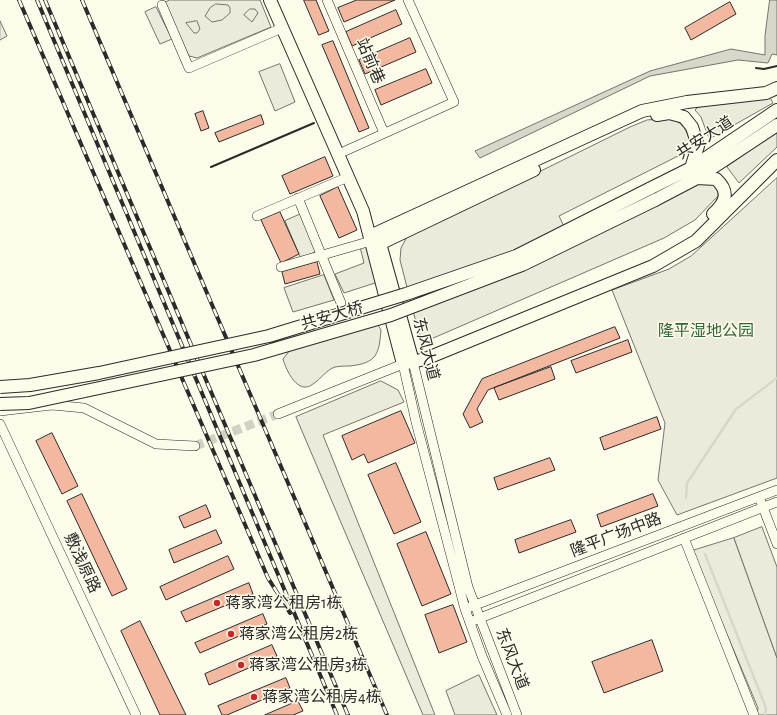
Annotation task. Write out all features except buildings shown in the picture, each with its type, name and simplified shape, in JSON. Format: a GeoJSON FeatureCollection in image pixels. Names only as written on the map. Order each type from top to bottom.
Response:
{"type":"FeatureCollection","features":[{"type":"Feature","properties":{"kind":"main road"},"geometry":{"type":"LineString","coordinates":[[270,0],[363,211],[374,240],[409,362]]}},
{"type":"Feature","properties":{"kind":"main road"},"geometry":{"type":"LineString","coordinates":[[278,0],[370,206],[374,240]]}},
{"type":"Feature","properties":{"kind":"main road"},"geometry":{"type":"LineString","coordinates":[[374,240],[642,111],[687,102],[766,92],[777,88]]}},
{"type":"Feature","properties":{"kind":"main road","name":"共安大道"},"geometry":{"type":"LineString","coordinates":[[649,189],[694,173],[777,110]]}},
{"type":"Feature","properties":{"kind":"main road"},"geometry":{"type":"LineString","coordinates":[[374,240],[640,119],[669,113],[684,116],[692,127],[698,146],[694,173]]}},
{"type":"Feature","properties":{"kind":"main road"},"geometry":{"type":"LineString","coordinates":[[694,173],[777,125]]}},
{"type":"Feature","properties":{"kind":"main road"},"geometry":{"type":"LineString","coordinates":[[409,362],[426,359],[653,266],[696,241],[777,160]]}},
{"type":"Feature","properties":{"kind":"main road"},"geometry":{"type":"LineString","coordinates":[[409,362],[424,351],[651,259],[691,237],[722,205],[726,196],[723,185],[716,179],[694,173]]}},
{"type":"Feature","properties":{"kind":"main road","name":"共安大桥"},"geometry":{"type":"LineString","coordinates":[[0,404],[29,403],[254,355],[391,315],[522,265],[655,200],[694,173]]}},
{"type":"Feature","properties":{"kind":"main road","name":"共安大桥"},"geometry":{"type":"LineString","coordinates":[[0,387],[30,385],[99,373],[284,332],[406,294],[516,256],[649,189]]}},
{"type":"Feature","properties":{"kind":"street","name":"站前巷"},"geometry":{"type":"LineString","coordinates":[[327,0],[384,133]]}},
{"type":"Feature","properties":{"kind":"street"},"geometry":{"type":"LineString","coordinates":[[345,150],[454,102],[408,0]]}},
{"type":"Feature","properties":{"kind":"street"},"geometry":{"type":"LineString","coordinates":[[162,5],[189,68],[282,28]]}},
{"type":"Feature","properties":{"kind":"street"},"geometry":{"type":"LineString","coordinates":[[257,216],[348,177]]}},
{"type":"Feature","properties":{"kind":"street"},"geometry":{"type":"LineString","coordinates":[[298,198],[341,303]]}},
{"type":"Feature","properties":{"kind":"street"},"geometry":{"type":"LineString","coordinates":[[281,267],[374,240]]}},
{"type":"Feature","properties":{"kind":"street"},"geometry":{"type":"LineString","coordinates":[[278,414],[409,362]]}},
{"type":"Feature","properties":{"kind":"street","name":"东风大道"},"geometry":{"type":"LineString","coordinates":[[409,362],[468,586],[517,715]]}},
{"type":"Feature","properties":{"kind":"street","name":"东风大道"},"geometry":{"type":"LineString","coordinates":[[409,362],[416,422],[466,609],[482,656],[507,715]]}},
{"type":"Feature","properties":{"kind":"street"},"geometry":{"type":"LineString","coordinates":[[0,411],[52,405],[84,408],[156,444],[195,446]]}},
{"type":"Feature","properties":{"kind":"street","name":"敷浅原路"},"geometry":{"type":"LineString","coordinates":[[0,424],[136,715]]}},
{"type":"Feature","properties":{"kind":"street","name":"隆平广场中路"},"geometry":{"type":"LineString","coordinates":[[466,609],[777,490]]}},
{"type":"Feature","properties":{"kind":"street"},"geometry":{"type":"LineString","coordinates":[[759,497],[777,544]]}},
{"type":"Feature","properties":{"kind":"street","name":"隆平广场中路"},"geometry":{"type":"LineString","coordinates":[[470,622],[777,502]]}},
{"type":"Feature","properties":{"kind":"street"},"geometry":{"type":"LineString","coordinates":[[684,538],[754,715]]}},
{"type":"Feature","properties":{"kind":"green space"},"geometry":{"type":"Polygon","coordinates":[[[170,0],[260,0],[271,27],[197,58],[189,56],[164,3],[170,0]]]}},
{"type":"Feature","properties":{"kind":"green space"},"geometry":{"type":"Polygon","coordinates":[[[156,7],[172,39],[160,44],[145,12],[156,7]]]}},
{"type":"Feature","properties":{"kind":"green space"},"geometry":{"type":"Polygon","coordinates":[[[0,21],[7,36],[0,40],[0,21]]]}},
{"type":"Feature","properties":{"kind":"green space"},"geometry":{"type":"Polygon","coordinates":[[[280,64],[295,102],[275,111],[259,72],[280,64]]]}},
{"type":"Feature","properties":{"kind":"green space"},"geometry":{"type":"Polygon","coordinates":[[[771,99],[773,103],[711,138],[708,136],[701,117],[695,110],[698,107],[737,101],[771,99]]]}},
{"type":"Feature","properties":{"kind":"green space"},"geometry":{"type":"Polygon","coordinates":[[[672,119],[684,128],[690,141],[684,153],[559,216],[573,245],[693,183],[714,184],[718,188],[718,196],[695,220],[664,238],[431,339],[425,338],[419,334],[400,260],[401,248],[407,237],[630,127],[647,120],[672,119]]]}},
{"type":"Feature","properties":{"kind":"green space"},"geometry":{"type":"Polygon","coordinates":[[[777,132],[777,147],[739,183],[727,167],[777,132]]]}},
{"type":"Feature","properties":{"kind":"green space","name":"隆平湿地公园"},"geometry":{"type":"Polygon","coordinates":[[[777,178],[777,478],[677,515],[658,480],[665,423],[612,290],[669,269],[691,256],[777,178]]]}},
{"type":"Feature","properties":{"kind":"green space"},"geometry":{"type":"Polygon","coordinates":[[[301,214],[317,251],[301,259],[285,221],[301,214]]]}},
{"type":"Feature","properties":{"kind":"green space"},"geometry":{"type":"Polygon","coordinates":[[[368,245],[378,282],[344,293],[335,274],[364,263],[360,247],[368,245]]]}},
{"type":"Feature","properties":{"kind":"green space"},"geometry":{"type":"Polygon","coordinates":[[[324,275],[334,300],[293,312],[284,288],[324,275]]]}},
{"type":"Feature","properties":{"kind":"green space"},"geometry":{"type":"Polygon","coordinates":[[[378,325],[381,330],[379,345],[375,356],[371,360],[359,365],[335,367],[308,387],[302,387],[290,375],[283,359],[290,350],[378,325]]]}},
{"type":"Feature","properties":{"kind":"green space"},"geometry":{"type":"Polygon","coordinates":[[[381,381],[398,390],[404,402],[323,435],[435,715],[423,715],[296,417],[381,381]]]}},
{"type":"Feature","properties":{"kind":"green space"},"geometry":{"type":"Polygon","coordinates":[[[734,538],[777,658],[777,715],[757,715],[758,708],[692,551],[734,538]]]}},
{"type":"Feature","properties":{"kind":"shaded area"},"geometry":{"type":"Polygon","coordinates":[[[770,0],[777,0],[777,55],[772,54],[768,63],[738,60],[650,76],[480,158],[475,151],[650,71],[731,49],[765,55],[765,36],[770,0]]]}},
{"type":"Feature","properties":{"kind":"shaded area"},"geometry":{"type":"Polygon","coordinates":[[[216,4],[228,5],[230,8],[230,13],[222,20],[212,22],[205,16],[210,8],[216,4]]]}},
{"type":"Feature","properties":{"kind":"shaded area"},"geometry":{"type":"Polygon","coordinates":[[[250,9],[255,9],[258,13],[252,22],[244,15],[250,9]]]}},
{"type":"Feature","properties":{"kind":"shaded area"},"geometry":{"type":"Polygon","coordinates":[[[197,21],[200,29],[197,33],[194,33],[186,23],[197,21]]]}},
{"type":"Feature","properties":{"kind":"shaded area"},"geometry":{"type":"Polygon","coordinates":[[[762,527],[777,567],[777,658],[734,538],[762,527]]]}},
{"type":"Feature","properties":{"kind":"shaded area"},"geometry":{"type":"Polygon","coordinates":[[[479,675],[497,715],[455,715],[446,691],[479,675]]]}},
{"type":"Feature","properties":{"kind":"waterway"},"geometry":{"type":"LineString","coordinates":[[686,498],[687,483],[736,409],[777,378]]}},
{"type":"Feature","properties":{"kind":"waterway"},"geometry":{"type":"LineString","coordinates":[[705,554],[766,708],[765,715]]}},
{"type":"Feature","properties":{"kind":"tunnel"},"geometry":{"type":"LineString","coordinates":[[195,446],[278,414]]}},
{"type":"Feature","properties":{"kind":"railway"},"geometry":{"type":"LineString","coordinates":[[19,0],[268,578],[290,613]]}},
{"type":"Feature","properties":{"kind":"railway"},"geometry":{"type":"LineString","coordinates":[[37,0],[337,715]]}},
{"type":"Feature","properties":{"kind":"railway"},"geometry":{"type":"LineString","coordinates":[[45,0],[348,715]]}},
{"type":"Feature","properties":{"kind":"railway"},"geometry":{"type":"LineString","coordinates":[[82,0],[387,715]]}},
{"type":"Feature","properties":{"kind":"wall"},"geometry":{"type":"LineString","coordinates":[[756,68],[764,69],[777,66]]}},
{"type":"Feature","properties":{"kind":"wall"},"geometry":{"type":"LineString","coordinates":[[211,167],[314,123]]}},
{"type":"Feature","properties":{"kind":"place","name":"蒋家湾公租房1栋"},"geometry":{"type":"Point","coordinates":[217,603]}},
{"type":"Feature","properties":{"kind":"place","name":"蒋家湾公租房2栋"},"geometry":{"type":"Point","coordinates":[231,634]}},
{"type":"Feature","properties":{"kind":"place","name":"蒋家湾公租房3栋"},"geometry":{"type":"Point","coordinates":[241,665]}},
{"type":"Feature","properties":{"kind":"place","name":"蒋家湾公租房4栋"},"geometry":{"type":"Point","coordinates":[254,697]}}]}
